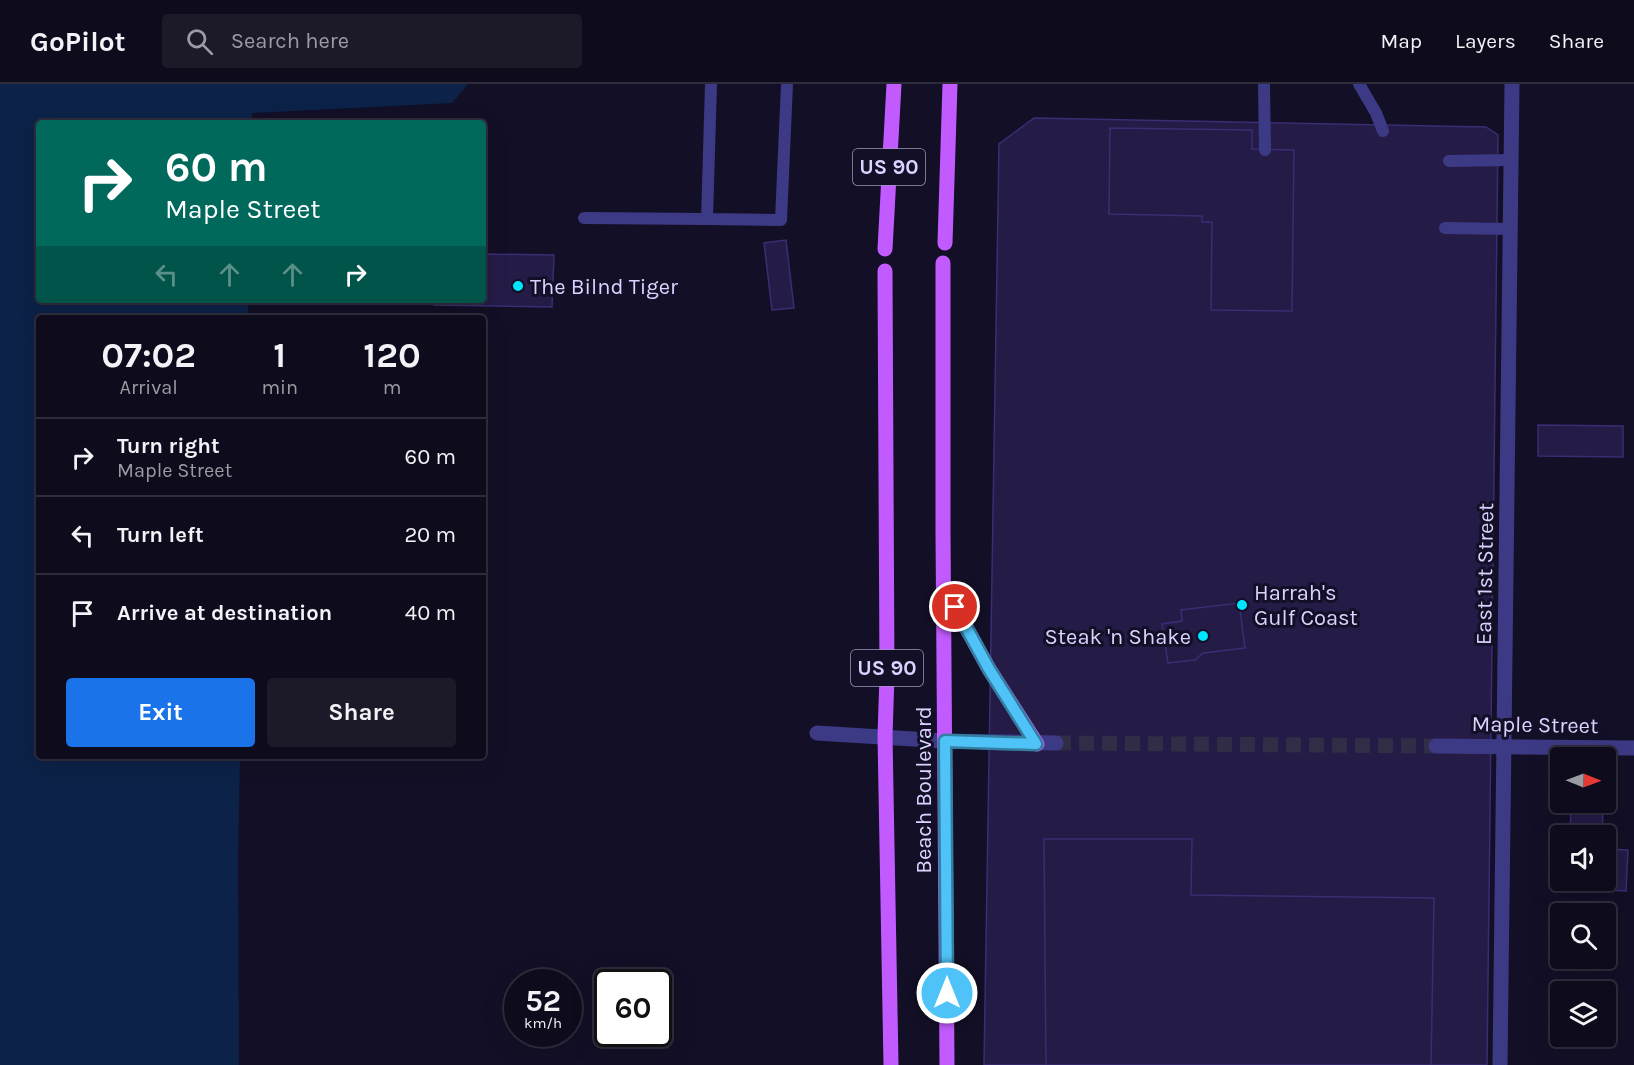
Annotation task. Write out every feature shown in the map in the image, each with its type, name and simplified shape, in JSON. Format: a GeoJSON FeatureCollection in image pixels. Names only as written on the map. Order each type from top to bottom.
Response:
{"type":"FeatureCollection","features":[{"type":"Feature","properties":{"kind":"main road","name":"US 90"},"geometry":{"type":"LineString","coordinates":[[885,249],[894,84]]}},
{"type":"Feature","properties":{"kind":"main road","name":"US 90"},"geometry":{"type":"LineString","coordinates":[[945,243],[950,84]]}},
{"type":"Feature","properties":{"kind":"main road","name":"Beach Boulevard"},"geometry":{"type":"LineString","coordinates":[[943,263],[947,1065]]}},
{"type":"Feature","properties":{"kind":"main road","name":"Beach Boulevard"},"geometry":{"type":"LineString","coordinates":[[885,271],[887,663],[885,736],[891,1065]]}},
{"type":"Feature","properties":{"kind":"main road"},"geometry":{"type":"LineString","coordinates":[[944,586],[989,669],[1036,744]]}},
{"type":"Feature","properties":{"kind":"street","name":"East 1st Street"},"geometry":{"type":"LineString","coordinates":[[1500,1065],[1512,84]]}},
{"type":"Feature","properties":{"kind":"street"},"geometry":{"type":"LineString","coordinates":[[817,732],[945,741],[1056,743]]}},
{"type":"Feature","properties":{"kind":"street","name":"Maple Street"},"geometry":{"type":"LineString","coordinates":[[1436,746],[1634,748]]}},
{"type":"Feature","properties":{"kind":"lane"},"geometry":{"type":"LineString","coordinates":[[706,219],[711,84]]}},
{"type":"Feature","properties":{"kind":"lane"},"geometry":{"type":"LineString","coordinates":[[584,218],[781,220],[787,84]]}},
{"type":"Feature","properties":{"kind":"lane"},"geometry":{"type":"LineString","coordinates":[[1264,84],[1265,150]]}},
{"type":"Feature","properties":{"kind":"lane"},"geometry":{"type":"LineString","coordinates":[[1359,84],[1376,113],[1383,131]]}},
{"type":"Feature","properties":{"kind":"lane"},"geometry":{"type":"LineString","coordinates":[[1449,161],[1511,160]]}},
{"type":"Feature","properties":{"kind":"lane"},"geometry":{"type":"LineString","coordinates":[[1445,228],[1510,229]]}},
{"type":"Feature","properties":{"kind":"water"},"geometry":{"type":"Polygon","coordinates":[[[0,84],[468,84],[452,103],[252,113],[251,120],[36,120],[36,303],[248,303],[248,315],[36,315],[36,759],[240,759],[239,1065],[0,1065],[0,84]]]}},
{"type":"Feature","properties":{"kind":"building","name":"Harrah's Gulf Coast"},"geometry":{"type":"Polygon","coordinates":[[[1034,118],[1486,127],[1498,135],[1487,1065],[984,1065],[999,144],[1034,118]]]}},
{"type":"Feature","properties":{"kind":"building"},"geometry":{"type":"Polygon","coordinates":[[[1110,128],[1252,130],[1252,149],[1294,150],[1292,311],[1211,310],[1212,222],[1202,222],[1202,216],[1109,214],[1110,128]]]}},
{"type":"Feature","properties":{"kind":"building"},"geometry":{"type":"Polygon","coordinates":[[[786,240],[794,308],[772,310],[764,243],[786,240]]]}},
{"type":"Feature","properties":{"kind":"building","name":"The Bilnd Tiger"},"geometry":{"type":"Polygon","coordinates":[[[486,254],[554,255],[552,307],[434,305],[434,303],[486,303],[486,254]]]}},
{"type":"Feature","properties":{"kind":"building"},"geometry":{"type":"Polygon","coordinates":[[[1538,425],[1623,426],[1623,457],[1538,456],[1538,425]]]}},
{"type":"Feature","properties":{"kind":"building","name":"Steak 'n Shake"},"geometry":{"type":"Polygon","coordinates":[[[1239,603],[1245,648],[1203,653],[1195,660],[1168,663],[1162,624],[1182,621],[1181,610],[1239,603]]]}},
{"type":"Feature","properties":{"kind":"building"},"geometry":{"type":"Polygon","coordinates":[[[1571,813],[1603,813],[1602,825],[1570,825],[1571,813]]]}},
{"type":"Feature","properties":{"kind":"building"},"geometry":{"type":"Polygon","coordinates":[[[1044,839],[1192,839],[1191,895],[1434,898],[1431,1065],[1046,1065],[1044,839]]]}},
{"type":"Feature","properties":{"kind":"building"},"geometry":{"type":"Polygon","coordinates":[[[1616,849],[1628,850],[1626,891],[1616,891],[1616,849]]]}},
{"type":"Feature","properties":{"kind":"tunnel"},"geometry":{"type":"LineString","coordinates":[[1056,743],[1436,746]]}},
{"type":"Feature","properties":{"kind":"place","name":"The Bilnd Tiger"},"geometry":{"type":"Point","coordinates":[518,286]}},
{"type":"Feature","properties":{"kind":"place","name":"Harrah's Gulf Coast"},"geometry":{"type":"Point","coordinates":[1242,605]}},
{"type":"Feature","properties":{"kind":"place","name":"Steak 'n Shake"},"geometry":{"type":"Point","coordinates":[1203,636]}},
{"type":"Feature","properties":{"kind":"route"},"geometry":{"type":"LineString","coordinates":[[947,993],[945,741],[1036,744],[989,669],[955,607]]}}]}
